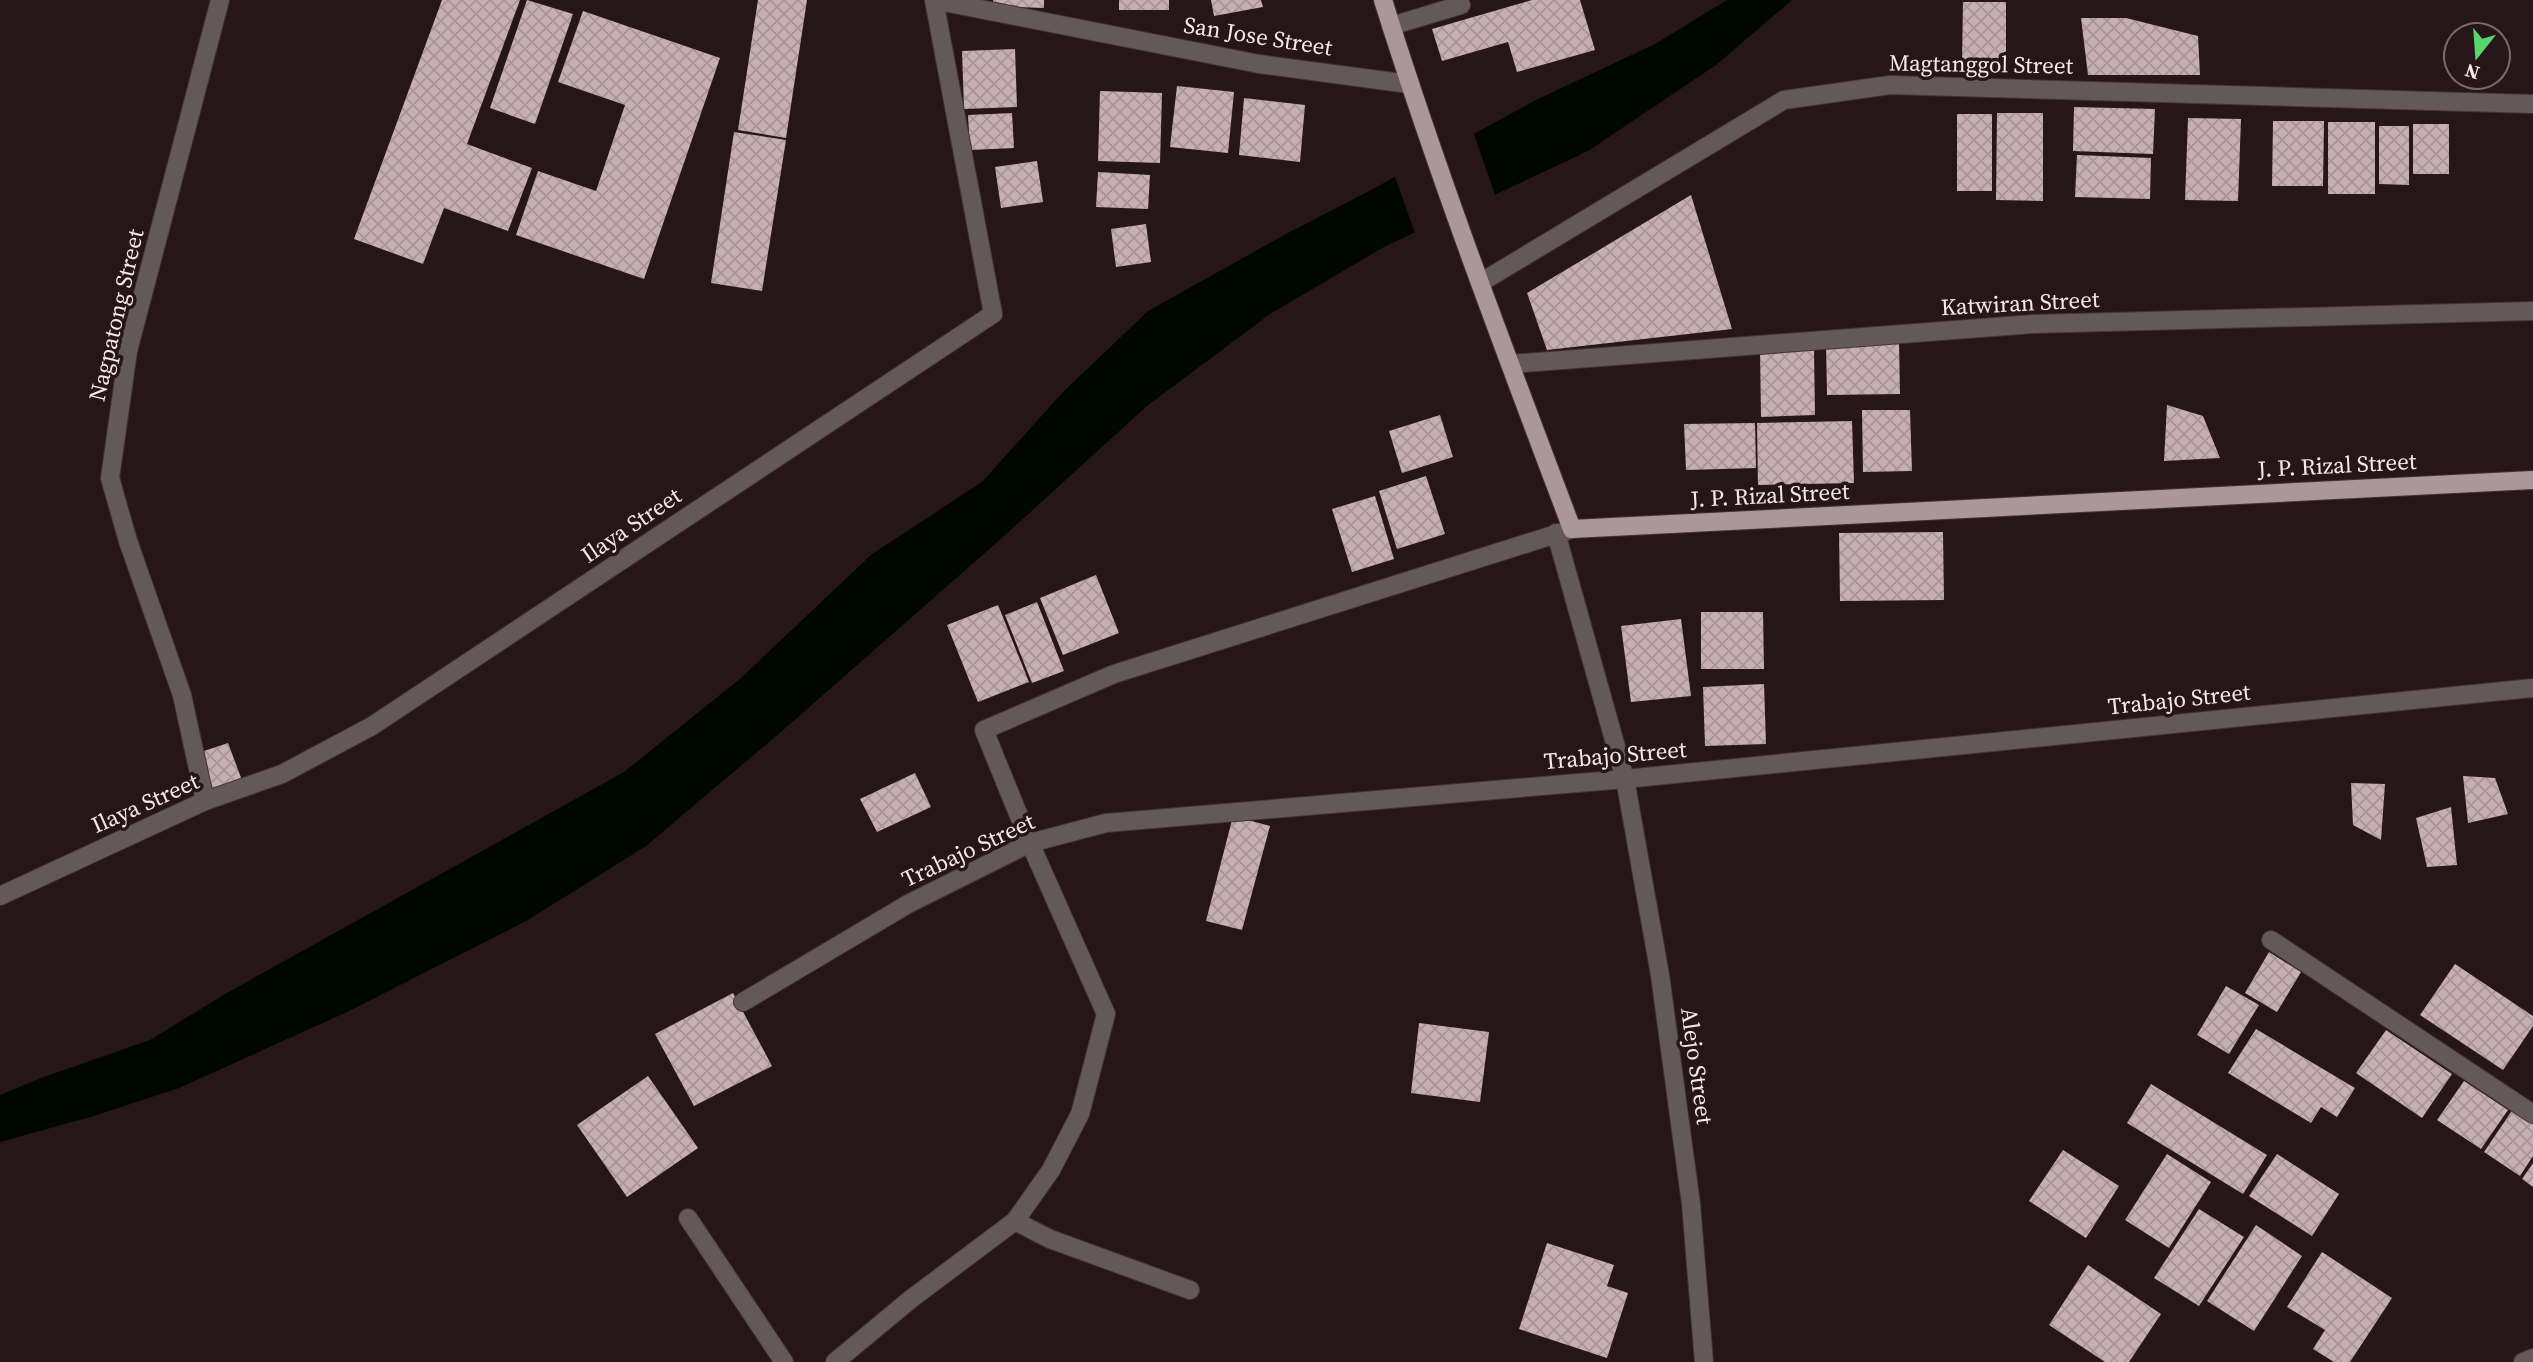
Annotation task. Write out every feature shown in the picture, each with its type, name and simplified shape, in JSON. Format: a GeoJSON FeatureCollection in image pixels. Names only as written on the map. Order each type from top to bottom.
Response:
{"type":"FeatureCollection","features":[{"type":"Feature","properties":{"kind":"main road"},"geometry":{"type":"LineString","coordinates":[[1383,0],[1409,84],[1510,364],[1564,531]]}},
{"type":"Feature","properties":{"kind":"main road","name":"J. P. Rizal Street"},"geometry":{"type":"LineString","coordinates":[[1564,531],[2533,480]]}},
{"type":"Feature","properties":{"kind":"street","name":"Nagpatong Street"},"geometry":{"type":"LineString","coordinates":[[205,801],[181,695],[128,541],[110,478],[128,351],[220,0]]}},
{"type":"Feature","properties":{"kind":"street","name":"Ilaya Street"},"geometry":{"type":"LineString","coordinates":[[0,897],[205,801],[282,774],[372,726],[993,314],[934,0]]}},
{"type":"Feature","properties":{"kind":"street","name":"San Jose Street"},"geometry":{"type":"LineString","coordinates":[[934,0],[1259,64],[1409,84]]}},
{"type":"Feature","properties":{"kind":"street"},"geometry":{"type":"LineString","coordinates":[[1391,26],[1461,5]]}},
{"type":"Feature","properties":{"kind":"street","name":"Magtanggol Street"},"geometry":{"type":"LineString","coordinates":[[1480,283],[1784,100],[1890,85],[2533,104]]}},
{"type":"Feature","properties":{"kind":"street","name":"Katwiran Street"},"geometry":{"type":"LineString","coordinates":[[1510,364],[2033,324],[2533,312]]}},
{"type":"Feature","properties":{"kind":"street"},"geometry":{"type":"LineString","coordinates":[[835,1362],[911,1299],[1015,1221],[1051,1170],[1080,1114],[1106,1014],[1030,843],[984,730],[1114,674],[1564,531]]}},
{"type":"Feature","properties":{"kind":"street","name":"Alejo Street"},"geometry":{"type":"LineString","coordinates":[[1564,531],[1625,779],[1660,975],[1691,1204],[1704,1362]]}},
{"type":"Feature","properties":{"kind":"street","name":"Trabajo Street"},"geometry":{"type":"LineString","coordinates":[[744,1002],[908,904],[1030,843],[1106,822],[1625,779],[2533,688]]}},
{"type":"Feature","properties":{"kind":"street"},"geometry":{"type":"LineString","coordinates":[[2271,940],[2533,1114]]}},
{"type":"Feature","properties":{"kind":"street"},"geometry":{"type":"LineString","coordinates":[[688,1218],[784,1362]]}},
{"type":"Feature","properties":{"kind":"street"},"geometry":{"type":"LineString","coordinates":[[1015,1221],[1049,1239],[1190,1290]]}},
{"type":"Feature","properties":{"kind":"street"},"geometry":{"type":"LineString","coordinates":[[2523,1362],[2533,1358]]}},
{"type":"Feature","properties":{"kind":"shaded area"},"geometry":{"type":"Polygon","coordinates":[[[1727,0],[1792,0],[1716,65],[1588,151],[1384,247],[1270,314],[1147,406],[781,732],[646,846],[528,920],[347,1012],[179,1088],[94,1116],[0,1142],[0,1095],[150,1040],[225,994],[624,772],[741,678],[872,554],[982,482],[1063,392],[1148,311],[1536,100],[1655,44],[1727,0]]]}},
{"type":"Feature","properties":{"kind":"pier"},"geometry":{"type":"Polygon","coordinates":[[[1473,131],[1496,198],[1416,236],[1394,174],[1473,131]]]}},
{"type":"Feature","properties":{"kind":"building"},"geometry":{"type":"Polygon","coordinates":[[[442,0],[520,0],[467,144],[532,168],[508,231],[444,208],[423,264],[354,239],[442,0]]]}},
{"type":"Feature","properties":{"kind":"building"},"geometry":{"type":"Polygon","coordinates":[[[527,0],[573,14],[535,124],[490,108],[527,0]]]}},
{"type":"Feature","properties":{"kind":"building"},"geometry":{"type":"Polygon","coordinates":[[[758,0],[807,0],[786,138],[738,130],[758,0]]]}},
{"type":"Feature","properties":{"kind":"building"},"geometry":{"type":"Polygon","coordinates":[[[993,0],[1044,0],[1044,8],[993,6],[993,0]]]}},
{"type":"Feature","properties":{"kind":"building"},"geometry":{"type":"Polygon","coordinates":[[[1119,0],[1169,0],[1169,10],[1119,10],[1119,0]]]}},
{"type":"Feature","properties":{"kind":"building"},"geometry":{"type":"Polygon","coordinates":[[[1211,0],[1261,0],[1263,7],[1214,16],[1211,0]]]}},
{"type":"Feature","properties":{"kind":"building"},"geometry":{"type":"Polygon","coordinates":[[[1532,0],[1580,0],[1595,50],[1517,72],[1508,42],[1442,61],[1432,29],[1532,0]]]}},
{"type":"Feature","properties":{"kind":"building"},"geometry":{"type":"Polygon","coordinates":[[[1963,2],[2006,2],[2006,62],[1962,62],[1963,2]]]}},
{"type":"Feature","properties":{"kind":"building"},"geometry":{"type":"Polygon","coordinates":[[[583,11],[720,58],[644,279],[516,235],[538,171],[596,191],[625,105],[558,82],[583,11]]]}},
{"type":"Feature","properties":{"kind":"building"},"geometry":{"type":"Polygon","coordinates":[[[2081,18],[2126,18],[2198,36],[2200,75],[2088,75],[2081,18]]]}},
{"type":"Feature","properties":{"kind":"building"},"geometry":{"type":"Polygon","coordinates":[[[1015,49],[1017,107],[964,109],[962,51],[1015,49]]]}},
{"type":"Feature","properties":{"kind":"building"},"geometry":{"type":"Polygon","coordinates":[[[1177,86],[1234,92],[1228,153],[1170,147],[1177,86]]]}},
{"type":"Feature","properties":{"kind":"building"},"geometry":{"type":"Polygon","coordinates":[[[1100,91],[1162,93],[1160,163],[1098,161],[1100,91]]]}},
{"type":"Feature","properties":{"kind":"building"},"geometry":{"type":"Polygon","coordinates":[[[1244,98],[1305,105],[1300,162],[1239,155],[1244,98]]]}},
{"type":"Feature","properties":{"kind":"building"},"geometry":{"type":"Polygon","coordinates":[[[2074,107],[2155,109],[2153,154],[2073,151],[2074,107]]]}},
{"type":"Feature","properties":{"kind":"building"},"geometry":{"type":"Polygon","coordinates":[[[1012,113],[1014,148],[970,150],[968,115],[1012,113]]]}},
{"type":"Feature","properties":{"kind":"building"},"geometry":{"type":"Polygon","coordinates":[[[1997,113],[2043,113],[2043,201],[1996,200],[1997,113]]]}},
{"type":"Feature","properties":{"kind":"building"},"geometry":{"type":"Polygon","coordinates":[[[1957,114],[1992,114],[1992,191],[1957,191],[1957,114]]]}},
{"type":"Feature","properties":{"kind":"building"},"geometry":{"type":"Polygon","coordinates":[[[2188,118],[2241,119],[2238,201],[2185,200],[2188,118]]]}},
{"type":"Feature","properties":{"kind":"building"},"geometry":{"type":"Polygon","coordinates":[[[2273,121],[2324,121],[2323,186],[2272,186],[2273,121]]]}},
{"type":"Feature","properties":{"kind":"building"},"geometry":{"type":"Polygon","coordinates":[[[2328,122],[2375,122],[2375,194],[2328,194],[2328,122]]]}},
{"type":"Feature","properties":{"kind":"building"},"geometry":{"type":"Polygon","coordinates":[[[2413,124],[2449,124],[2449,174],[2413,174],[2413,124]]]}},
{"type":"Feature","properties":{"kind":"building"},"geometry":{"type":"Polygon","coordinates":[[[2379,126],[2409,126],[2409,185],[2379,184],[2379,126]]]}},
{"type":"Feature","properties":{"kind":"building"},"geometry":{"type":"Polygon","coordinates":[[[734,132],[786,140],[762,291],[711,283],[734,132]]]}},
{"type":"Feature","properties":{"kind":"building"},"geometry":{"type":"Polygon","coordinates":[[[2077,155],[2151,158],[2150,199],[2075,197],[2077,155]]]}},
{"type":"Feature","properties":{"kind":"building"},"geometry":{"type":"Polygon","coordinates":[[[1037,161],[1043,202],[1001,208],[995,167],[1037,161]]]}},
{"type":"Feature","properties":{"kind":"building"},"geometry":{"type":"Polygon","coordinates":[[[1098,172],[1150,175],[1148,209],[1096,207],[1098,172]]]}},
{"type":"Feature","properties":{"kind":"building"},"geometry":{"type":"Polygon","coordinates":[[[1691,195],[1732,329],[1547,350],[1527,293],[1691,195]]]}},
{"type":"Feature","properties":{"kind":"building"},"geometry":{"type":"Polygon","coordinates":[[[1146,224],[1151,262],[1116,267],[1111,229],[1146,224]]]}},
{"type":"Feature","properties":{"kind":"building"},"geometry":{"type":"Polygon","coordinates":[[[1899,342],[1900,394],[1827,395],[1826,343],[1899,342]]]}},
{"type":"Feature","properties":{"kind":"building"},"geometry":{"type":"Polygon","coordinates":[[[1814,349],[1815,415],[1761,417],[1760,350],[1814,349]]]}},
{"type":"Feature","properties":{"kind":"building"},"geometry":{"type":"Polygon","coordinates":[[[2167,405],[2203,416],[2220,458],[2164,461],[2167,405]]]}},
{"type":"Feature","properties":{"kind":"building"},"geometry":{"type":"Polygon","coordinates":[[[1862,410],[1910,410],[1912,471],[1863,472],[1862,410]]]}},
{"type":"Feature","properties":{"kind":"building"},"geometry":{"type":"Polygon","coordinates":[[[1440,415],[1453,457],[1402,473],[1389,431],[1440,415]]]}},
{"type":"Feature","properties":{"kind":"building"},"geometry":{"type":"Polygon","coordinates":[[[1852,421],[1854,483],[1758,485],[1757,423],[1852,421]]]}},
{"type":"Feature","properties":{"kind":"building"},"geometry":{"type":"Polygon","coordinates":[[[1755,423],[1756,468],[1686,470],[1684,424],[1755,423]]]}},
{"type":"Feature","properties":{"kind":"building"},"geometry":{"type":"Polygon","coordinates":[[[1426,476],[1445,534],[1397,549],[1379,491],[1426,476]]]}},
{"type":"Feature","properties":{"kind":"building"},"geometry":{"type":"Polygon","coordinates":[[[1375,496],[1394,559],[1352,572],[1332,509],[1375,496]]]}},
{"type":"Feature","properties":{"kind":"building"},"geometry":{"type":"Polygon","coordinates":[[[1943,532],[1944,600],[1840,601],[1839,533],[1943,532]]]}},
{"type":"Feature","properties":{"kind":"building"},"geometry":{"type":"Polygon","coordinates":[[[1096,575],[1119,633],[1063,655],[1040,598],[1096,575]]]}},
{"type":"Feature","properties":{"kind":"building"},"geometry":{"type":"Polygon","coordinates":[[[1037,602],[1064,671],[1032,683],[1005,615],[1037,602]]]}},
{"type":"Feature","properties":{"kind":"building"},"geometry":{"type":"Polygon","coordinates":[[[998,605],[1029,682],[978,702],[947,625],[998,605]]]}},
{"type":"Feature","properties":{"kind":"building"},"geometry":{"type":"Polygon","coordinates":[[[1701,612],[1763,612],[1764,669],[1701,669],[1701,612]]]}},
{"type":"Feature","properties":{"kind":"building"},"geometry":{"type":"Polygon","coordinates":[[[1681,619],[1691,696],[1631,702],[1621,626],[1681,619]]]}},
{"type":"Feature","properties":{"kind":"building"},"geometry":{"type":"Polygon","coordinates":[[[1764,684],[1766,744],[1705,746],[1703,687],[1764,684]]]}},
{"type":"Feature","properties":{"kind":"building"},"geometry":{"type":"Polygon","coordinates":[[[228,743],[243,783],[213,793],[198,753],[228,743]]]}},
{"type":"Feature","properties":{"kind":"building"},"geometry":{"type":"Polygon","coordinates":[[[915,773],[931,807],[877,832],[860,799],[915,773]]]}},
{"type":"Feature","properties":{"kind":"building"},"geometry":{"type":"Polygon","coordinates":[[[2463,776],[2495,778],[2508,814],[2468,823],[2463,776]]]}},
{"type":"Feature","properties":{"kind":"building"},"geometry":{"type":"Polygon","coordinates":[[[2351,783],[2385,784],[2381,840],[2353,825],[2351,783]]]}},
{"type":"Feature","properties":{"kind":"building"},"geometry":{"type":"Polygon","coordinates":[[[2451,807],[2457,865],[2427,867],[2416,818],[2451,807]]]}},
{"type":"Feature","properties":{"kind":"building"},"geometry":{"type":"Polygon","coordinates":[[[1233,816],[1270,826],[1242,930],[1206,921],[1233,816]]]}},
{"type":"Feature","properties":{"kind":"building"},"geometry":{"type":"Polygon","coordinates":[[[2269,952],[2301,972],[2277,1012],[2245,993],[2269,952]]]}},
{"type":"Feature","properties":{"kind":"building"},"geometry":{"type":"Polygon","coordinates":[[[2455,964],[2533,1016],[2533,1026],[2503,1070],[2420,1015],[2455,964]]]}},
{"type":"Feature","properties":{"kind":"building"},"geometry":{"type":"Polygon","coordinates":[[[2226,986],[2259,1005],[2229,1054],[2197,1035],[2226,986]]]}},
{"type":"Feature","properties":{"kind":"building"},"geometry":{"type":"Polygon","coordinates":[[[733,993],[772,1066],[694,1106],[655,1034],[733,993]]]}},
{"type":"Feature","properties":{"kind":"building"},"geometry":{"type":"Polygon","coordinates":[[[1419,1023],[1489,1032],[1480,1102],[1411,1093],[1419,1023]]]}},
{"type":"Feature","properties":{"kind":"building"},"geometry":{"type":"Polygon","coordinates":[[[2256,1029],[2355,1088],[2337,1117],[2321,1107],[2311,1123],[2228,1073],[2256,1029]]]}},
{"type":"Feature","properties":{"kind":"building"},"geometry":{"type":"Polygon","coordinates":[[[2386,1030],[2452,1074],[2422,1118],[2356,1073],[2386,1030]]]}},
{"type":"Feature","properties":{"kind":"building"},"geometry":{"type":"Polygon","coordinates":[[[648,1076],[698,1148],[627,1197],[577,1125],[648,1076]]]}},
{"type":"Feature","properties":{"kind":"building"},"geometry":{"type":"Polygon","coordinates":[[[2464,1081],[2508,1110],[2481,1149],[2437,1120],[2464,1081]]]}},
{"type":"Feature","properties":{"kind":"building"},"geometry":{"type":"Polygon","coordinates":[[[2151,1084],[2267,1155],[2243,1194],[2127,1123],[2151,1084]]]}},
{"type":"Feature","properties":{"kind":"building"},"geometry":{"type":"Polygon","coordinates":[[[2513,1109],[2533,1123],[2533,1156],[2520,1176],[2484,1152],[2513,1109]]]}},
{"type":"Feature","properties":{"kind":"building"},"geometry":{"type":"Polygon","coordinates":[[[2063,1150],[2119,1186],[2086,1238],[2029,1201],[2063,1150]]]}},
{"type":"Feature","properties":{"kind":"building"},"geometry":{"type":"Polygon","coordinates":[[[2167,1154],[2211,1182],[2169,1248],[2125,1220],[2167,1154]]]}},
{"type":"Feature","properties":{"kind":"building"},"geometry":{"type":"Polygon","coordinates":[[[2277,1154],[2339,1194],[2312,1236],[2249,1196],[2277,1154]]]}},
{"type":"Feature","properties":{"kind":"building"},"geometry":{"type":"Polygon","coordinates":[[[2533,1163],[2533,1187],[2522,1179],[2533,1163]]]}},
{"type":"Feature","properties":{"kind":"building"},"geometry":{"type":"Polygon","coordinates":[[[2199,1209],[2244,1237],[2199,1306],[2154,1278],[2199,1209]]]}},
{"type":"Feature","properties":{"kind":"building"},"geometry":{"type":"Polygon","coordinates":[[[2256,1225],[2302,1256],[2254,1331],[2207,1301],[2256,1225]]]}},
{"type":"Feature","properties":{"kind":"building"},"geometry":{"type":"Polygon","coordinates":[[[1547,1243],[1614,1265],[1607,1286],[1628,1293],[1607,1358],[1519,1329],[1547,1243]]]}},
{"type":"Feature","properties":{"kind":"building"},"geometry":{"type":"Polygon","coordinates":[[[2322,1252],[2392,1298],[2350,1362],[2334,1362],[2313,1349],[2325,1330],[2287,1307],[2322,1252]]]}},
{"type":"Feature","properties":{"kind":"building"},"geometry":{"type":"Polygon","coordinates":[[[2088,1265],[2161,1314],[2129,1362],[2105,1362],[2049,1325],[2088,1265]]]}}]}
